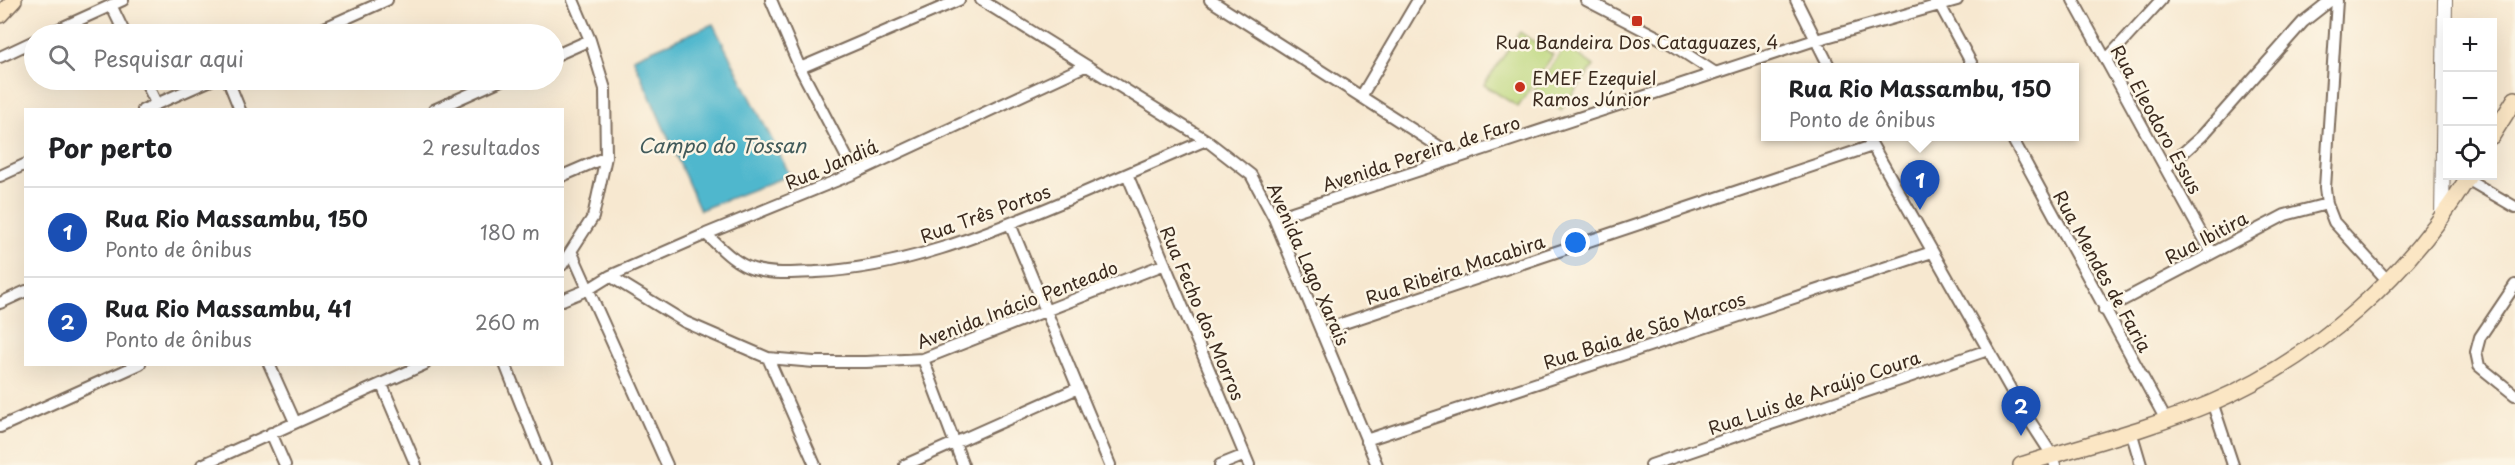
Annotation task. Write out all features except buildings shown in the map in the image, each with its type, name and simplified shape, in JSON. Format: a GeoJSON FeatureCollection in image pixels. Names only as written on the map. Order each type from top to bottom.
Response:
{"type":"FeatureCollection","features":[{"type":"Feature","properties":{"kind":"main road"},"geometry":{"type":"LineString","coordinates":[[0,15],[14,0]]}},
{"type":"Feature","properties":{"kind":"main road"},"geometry":{"type":"LineString","coordinates":[[2497,129],[2515,99]]}},
{"type":"Feature","properties":{"kind":"main road"},"geometry":{"type":"LineString","coordinates":[[2021,465],[2054,460],[2212,402],[2262,377],[2307,349],[2344,322],[2388,281],[2442,218],[2466,180]]}},
{"type":"Feature","properties":{"kind":"street"},"geometry":{"type":"LineString","coordinates":[[70,24],[123,0]]}},
{"type":"Feature","properties":{"kind":"street"},"geometry":{"type":"LineString","coordinates":[[333,24],[387,0]]}},
{"type":"Feature","properties":{"kind":"street"},"geometry":{"type":"LineString","coordinates":[[564,263],[593,217],[606,157],[605,89],[590,40],[573,0]]}},
{"type":"Feature","properties":{"kind":"street"},"geometry":{"type":"LineString","coordinates":[[771,0],[800,68],[855,173]]}},
{"type":"Feature","properties":{"kind":"street"},"geometry":{"type":"LineString","coordinates":[[800,68],[959,0]]}},
{"type":"Feature","properties":{"kind":"street","name":"Avenida Lago Xarais"},"geometry":{"type":"LineString","coordinates":[[981,0],[1206,140],[1251,176],[1274,218],[1377,465]]}},
{"type":"Feature","properties":{"kind":"street"},"geometry":{"type":"LineString","coordinates":[[1210,0],[1362,95],[1457,158]]}},
{"type":"Feature","properties":{"kind":"street"},"geometry":{"type":"LineString","coordinates":[[1362,95],[1418,0]]}},
{"type":"Feature","properties":{"kind":"street"},"geometry":{"type":"LineString","coordinates":[[1586,0],[1671,45],[1714,72]]}},
{"type":"Feature","properties":{"kind":"street"},"geometry":{"type":"LineString","coordinates":[[1796,0],[1828,63]]}},
{"type":"Feature","properties":{"kind":"street","name":"Avenida Pereira de Faro"},"geometry":{"type":"LineString","coordinates":[[1274,218],[1714,72],[1957,0]]}},
{"type":"Feature","properties":{"kind":"street","name":"Rua Eleodoro Essus"},"geometry":{"type":"LineString","coordinates":[[2073,0],[2212,253]]}},
{"type":"Feature","properties":{"kind":"street"},"geometry":{"type":"LineString","coordinates":[[2106,60],[2161,0]]}},
{"type":"Feature","properties":{"kind":"street"},"geometry":{"type":"LineString","coordinates":[[2166,168],[2202,136],[2303,22],[2331,0]]}},
{"type":"Feature","properties":{"kind":"street"},"geometry":{"type":"LineString","coordinates":[[2337,0],[2325,188],[2327,204],[2334,222],[2388,281]]}},
{"type":"Feature","properties":{"kind":"street"},"geometry":{"type":"LineString","coordinates":[[2442,218],[2445,0]]}},
{"type":"Feature","properties":{"kind":"street"},"geometry":{"type":"LineString","coordinates":[[111,5],[120,24]]}},
{"type":"Feature","properties":{"kind":"street"},"geometry":{"type":"LineString","coordinates":[[1940,5],[1971,63]]}},
{"type":"Feature","properties":{"kind":"street"},"geometry":{"type":"LineString","coordinates":[[564,52],[590,40]]}},
{"type":"Feature","properties":{"kind":"street"},"geometry":{"type":"LineString","coordinates":[[0,57],[24,46]]}},
{"type":"Feature","properties":{"kind":"street","name":"Rua Jandiá"},"geometry":{"type":"LineString","coordinates":[[564,299],[589,289],[610,276],[706,234],[855,173],[1085,66]]}},
{"type":"Feature","properties":{"kind":"street"},"geometry":{"type":"LineString","coordinates":[[150,90],[156,104]]}},
{"type":"Feature","properties":{"kind":"street"},"geometry":{"type":"LineString","coordinates":[[147,108],[188,90]]}},
{"type":"Feature","properties":{"kind":"street"},"geometry":{"type":"LineString","coordinates":[[232,90],[239,108]]}},
{"type":"Feature","properties":{"kind":"street"},"geometry":{"type":"LineString","coordinates":[[438,108],[479,90]]}},
{"type":"Feature","properties":{"kind":"street","name":"Rua Três Portos"},"geometry":{"type":"LineString","coordinates":[[706,234],[733,260],[752,269],[800,273],[869,268],[949,247],[1010,224],[1206,140]]}},
{"type":"Feature","properties":{"kind":"street"},"geometry":{"type":"LineString","coordinates":[[1870,141],[2019,404],[2054,460]]}},
{"type":"Feature","properties":{"kind":"street","name":"Rua Ribeira Macabira"},"geometry":{"type":"LineString","coordinates":[[1322,334],[1341,324],[1870,141]]}},
{"type":"Feature","properties":{"kind":"street","name":"Rua Mendes de Faria"},"geometry":{"type":"LineString","coordinates":[[2014,141],[2166,420]]}},
{"type":"Feature","properties":{"kind":"street"},"geometry":{"type":"LineString","coordinates":[[564,175],[606,157]]}},
{"type":"Feature","properties":{"kind":"street"},"geometry":{"type":"LineString","coordinates":[[0,176],[24,165]]}},
{"type":"Feature","properties":{"kind":"street","name":"Rua Fecho dos Morros"},"geometry":{"type":"LineString","coordinates":[[1126,174],[1247,460]]}},
{"type":"Feature","properties":{"kind":"street"},"geometry":{"type":"LineString","coordinates":[[2473,180],[2515,207]]}},
{"type":"Feature","properties":{"kind":"street","name":"Rua Ibitira"},"geometry":{"type":"LineString","coordinates":[[2104,310],[2285,215],[2327,204]]}},
{"type":"Feature","properties":{"kind":"street"},"geometry":{"type":"LineString","coordinates":[[1010,224],[1110,465]]}},
{"type":"Feature","properties":{"kind":"street","name":"Rua Baia de São Marcos"},"geometry":{"type":"LineString","coordinates":[[1366,440],[1932,252]]}},
{"type":"Feature","properties":{"kind":"street"},"geometry":{"type":"LineString","coordinates":[[572,253],[667,465]]}},
{"type":"Feature","properties":{"kind":"street","name":"Avenida Inácio Penteado"},"geometry":{"type":"LineString","coordinates":[[610,276],[685,322],[768,358],[814,362],[923,359],[1046,313],[1165,264]]}},
{"type":"Feature","properties":{"kind":"street"},"geometry":{"type":"LineString","coordinates":[[2515,285],[2480,337],[2476,352],[2480,366],[2515,395]]}},
{"type":"Feature","properties":{"kind":"street"},"geometry":{"type":"LineString","coordinates":[[0,303],[24,292]]}},
{"type":"Feature","properties":{"kind":"street","name":"Rua Luis de Araújo Coura"},"geometry":{"type":"LineString","coordinates":[[1651,465],[1988,350]]}},
{"type":"Feature","properties":{"kind":"street"},"geometry":{"type":"LineString","coordinates":[[768,358],[815,465]]}},
{"type":"Feature","properties":{"kind":"street"},"geometry":{"type":"LineString","coordinates":[[923,359],[963,465]]}},
{"type":"Feature","properties":{"kind":"street"},"geometry":{"type":"LineString","coordinates":[[0,427],[136,366]]}},
{"type":"Feature","properties":{"kind":"street"},"geometry":{"type":"LineString","coordinates":[[270,366],[295,422]]}},
{"type":"Feature","properties":{"kind":"street"},"geometry":{"type":"LineString","coordinates":[[202,465],[421,366]]}},
{"type":"Feature","properties":{"kind":"street"},"geometry":{"type":"LineString","coordinates":[[506,366],[545,465]]}},
{"type":"Feature","properties":{"kind":"street"},"geometry":{"type":"LineString","coordinates":[[382,385],[416,465]]}},
{"type":"Feature","properties":{"kind":"street"},"geometry":{"type":"LineString","coordinates":[[905,465],[1078,388]]}},
{"type":"Feature","properties":{"kind":"street"},"geometry":{"type":"LineString","coordinates":[[2212,402],[2233,465]]}},
{"type":"Feature","properties":{"kind":"street"},"geometry":{"type":"LineString","coordinates":[[2131,431],[2140,465]]}},
{"type":"Feature","properties":{"kind":"street"},"geometry":{"type":"LineString","coordinates":[[271,433],[285,465]]}},
{"type":"Feature","properties":{"kind":"street"},"geometry":{"type":"LineString","coordinates":[[1220,465],[1247,460]]}},
{"type":"Feature","properties":{"kind":"green space"},"geometry":{"type":"Polygon","coordinates":[[[1520,32],[1553,55],[1518,107],[1484,85],[1520,32]]]}},
{"type":"Feature","properties":{"kind":"green space"},"geometry":{"type":"Polygon","coordinates":[[[1566,46],[1594,66],[1561,110],[1534,90],[1566,46]]]}},
{"type":"Feature","properties":{"kind":"water","name":"Campo do Tossan"},"geometry":{"type":"Polygon","coordinates":[[[713,24],[790,175],[700,210],[633,58],[713,24]]]}},
{"type":"Feature","properties":{"kind":"place","name":"Rua Bandeira Dos Cataguazes, 4"},"geometry":{"type":"Point","coordinates":[1637,21]}},
{"type":"Feature","properties":{"kind":"place","name":"EMEF Ezequiel Ramos Júnior"},"geometry":{"type":"Point","coordinates":[1520,87]}},
{"type":"Feature","properties":{"kind":"place","name":"Rua Rio Massambu, 150"},"geometry":{"type":"Point","coordinates":[1920,210]}},
{"type":"Feature","properties":{"kind":"place","name":"Rua Rio Massambu, 41"},"geometry":{"type":"Point","coordinates":[2021,436]}}]}
